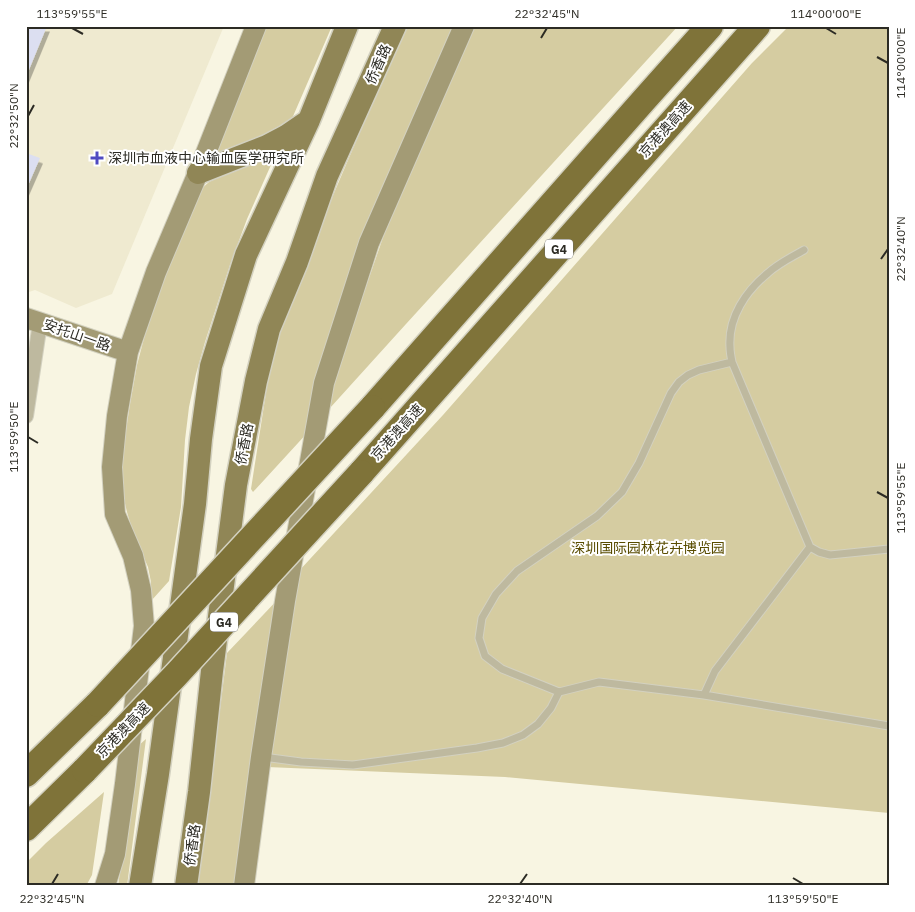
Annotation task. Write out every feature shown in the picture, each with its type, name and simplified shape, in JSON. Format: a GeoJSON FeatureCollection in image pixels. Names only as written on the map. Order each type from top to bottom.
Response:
{"type":"FeatureCollection","features":[{"type":"Feature","properties":{"kind":"highway","name":"G4"},"geometry":{"type":"LineString","coordinates":[[26,774],[98,704],[372,408],[710,26]]}},
{"type":"Feature","properties":{"kind":"highway","name":"京港澳高速"},"geometry":{"type":"LineString","coordinates":[[26,828],[85,770],[176,675],[361,473],[757,26]]}},
{"type":"Feature","properties":{"kind":"main road"},"geometry":{"type":"LineString","coordinates":[[105,886],[114,854],[123,801],[144,626],[141,590],[133,556],[115,514],[112,467],[117,416],[128,352],[156,272],[198,173],[256,26]]}},
{"type":"Feature","properties":{"kind":"main road"},"geometry":{"type":"LineString","coordinates":[[140,886],[158,774],[211,366],[246,255],[308,120],[347,26]]}},
{"type":"Feature","properties":{"kind":"main road","name":"侨香路"},"geometry":{"type":"LineString","coordinates":[[186,886],[236,485],[256,381],[269,329],[297,262],[327,176],[395,26]]}},
{"type":"Feature","properties":{"kind":"main road"},"geometry":{"type":"LineString","coordinates":[[244,886],[261,757],[285,601],[324,383],[369,243],[464,26]]}},
{"type":"Feature","properties":{"kind":"main road"},"geometry":{"type":"LineString","coordinates":[[198,173],[267,146],[286,136],[308,120]]}},
{"type":"Feature","properties":{"kind":"main road","name":"安托山一路"},"geometry":{"type":"LineString","coordinates":[[33,320],[128,352]]}},
{"type":"Feature","properties":{"kind":"street"},"geometry":{"type":"LineString","coordinates":[[26,416],[33,320]]}},
{"type":"Feature","properties":{"kind":"lane"},"geometry":{"type":"LineString","coordinates":[[804,250],[769,272],[744,299],[735,314],[731,331],[730,347],[732,362],[810,547],[830,555],[889,548]]}},
{"type":"Feature","properties":{"kind":"lane"},"geometry":{"type":"LineString","coordinates":[[732,362],[699,370],[679,382],[671,393],[639,463],[622,492],[598,516],[517,571],[496,594],[482,618],[479,638],[485,656],[502,669],[559,692],[599,682],[704,695],[889,726]]}},
{"type":"Feature","properties":{"kind":"lane"},"geometry":{"type":"LineString","coordinates":[[704,695],[715,670],[810,547]]}},
{"type":"Feature","properties":{"kind":"lane"},"geometry":{"type":"LineString","coordinates":[[261,757],[301,762],[353,765],[502,743],[523,735],[538,724],[551,708],[559,692]]}},
{"type":"Feature","properties":{"kind":"shaded area","name":"深圳市血液中心输血医学研究所"},"geometry":{"type":"Polygon","coordinates":[[[26,26],[224,26],[112,294],[76,308],[35,290],[26,293],[26,26]]]}},
{"type":"Feature","properties":{"kind":"green space"},"geometry":{"type":"Polygon","coordinates":[[[267,26],[332,26],[291,121],[284,128],[210,161],[267,26]]]}},
{"type":"Feature","properties":{"kind":"green space"},"geometry":{"type":"Polygon","coordinates":[[[405,26],[457,26],[309,431],[253,492],[251,489],[272,354],[320,226],[405,26]]]}},
{"type":"Feature","properties":{"kind":"green space"},"geometry":{"type":"Polygon","coordinates":[[[473,26],[678,26],[330,408],[335,376],[387,226],[473,26]]]}},
{"type":"Feature","properties":{"kind":"green space","name":"深圳国际园林花卉博览园"},"geometry":{"type":"Polygon","coordinates":[[[789,26],[889,26],[889,813],[505,777],[267,767],[298,572],[443,415],[752,63],[789,26]]]}},
{"type":"Feature","properties":{"kind":"green space"},"geometry":{"type":"Polygon","coordinates":[[[278,149],[247,219],[230,265],[196,374],[189,407],[181,507],[169,581],[151,601],[151,582],[148,567],[133,533],[123,495],[122,478],[124,443],[130,404],[137,365],[147,327],[158,293],[198,192],[209,182],[278,149]]]}},
{"type":"Feature","properties":{"kind":"green space"},"geometry":{"type":"Polygon","coordinates":[[[282,595],[240,886],[198,886],[227,653],[282,595]]]}},
{"type":"Feature","properties":{"kind":"green space"},"geometry":{"type":"Polygon","coordinates":[[[146,739],[127,886],[118,886],[138,746],[146,739]]]}},
{"type":"Feature","properties":{"kind":"green space"},"geometry":{"type":"Polygon","coordinates":[[[104,792],[92,875],[86,886],[26,886],[26,863],[104,792]]]}},
{"type":"Feature","properties":{"kind":"building"},"geometry":{"type":"Polygon","coordinates":[[[26,26],[47,26],[26,77],[26,26]]]}},
{"type":"Feature","properties":{"kind":"building"},"geometry":{"type":"Polygon","coordinates":[[[26,153],[40,158],[26,190],[26,153]]]}},
{"type":"Feature","properties":{"kind":"place","name":"深圳市血液中心输血医学研究所"},"geometry":{"type":"Point","coordinates":[97,158]}}]}
